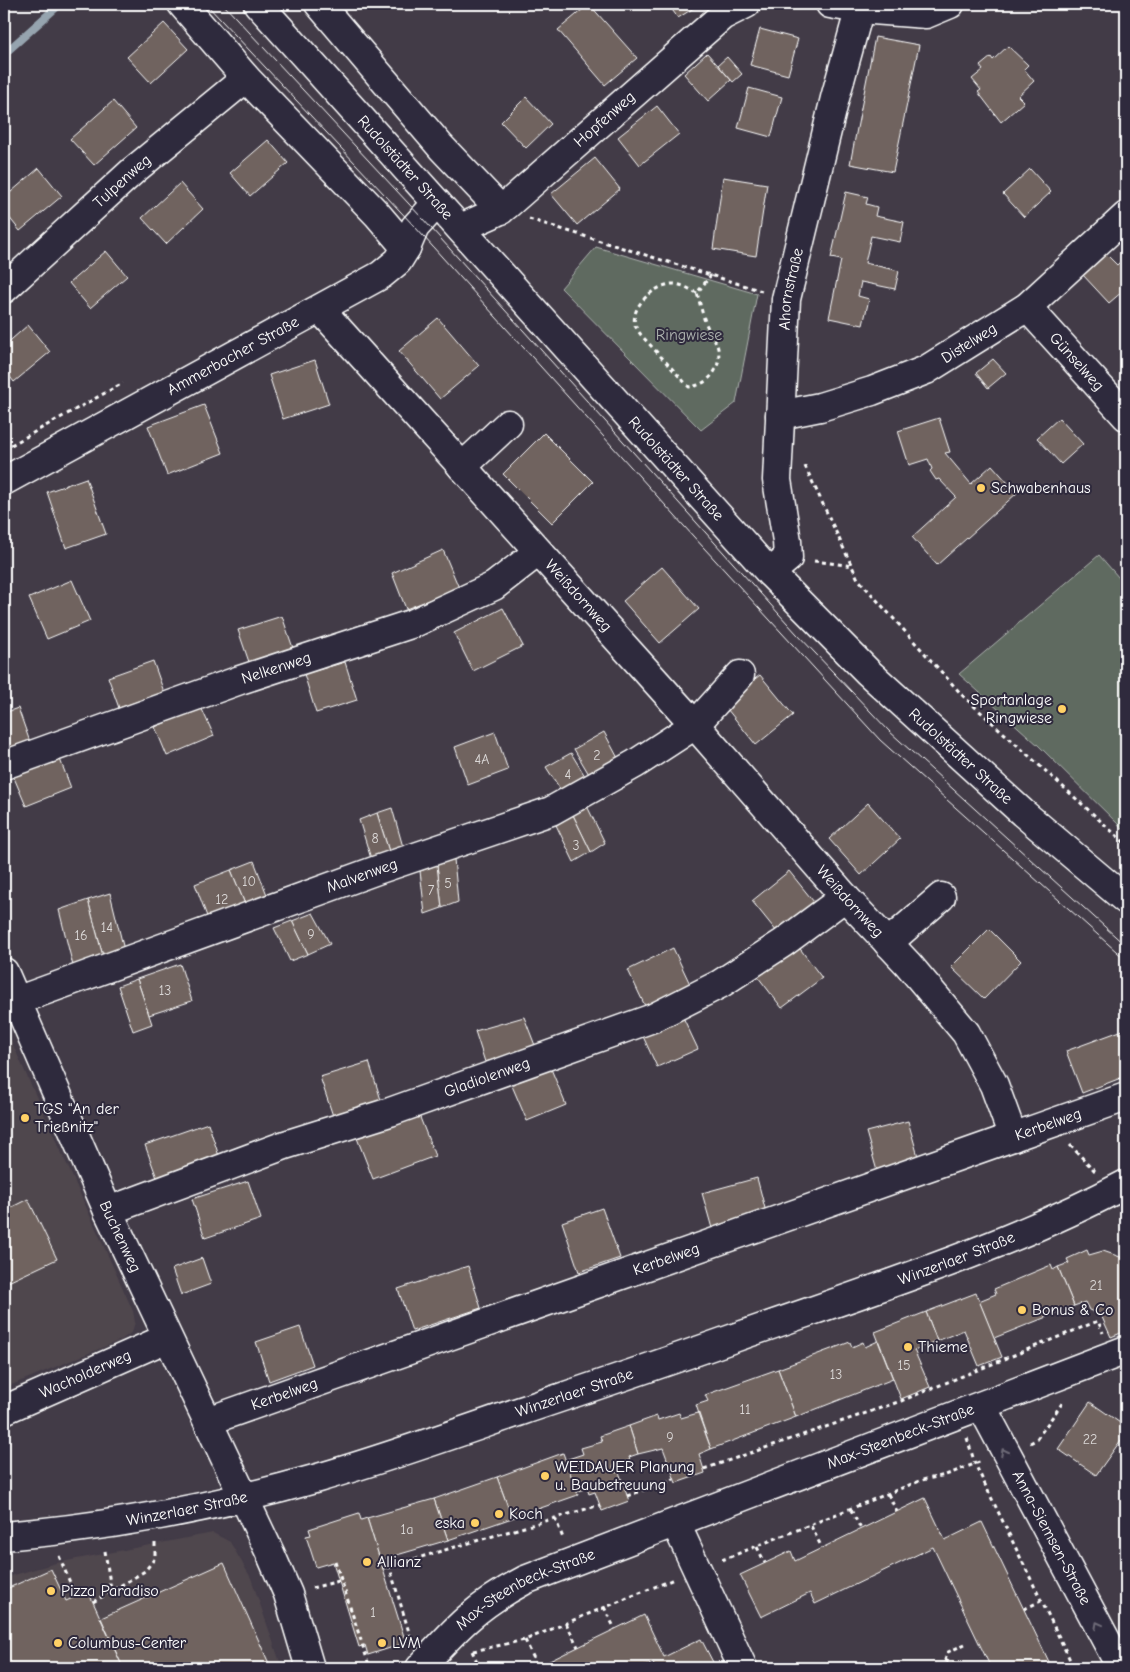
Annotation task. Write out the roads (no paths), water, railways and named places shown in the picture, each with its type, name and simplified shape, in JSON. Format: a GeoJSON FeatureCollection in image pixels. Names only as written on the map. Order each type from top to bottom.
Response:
{"type":"FeatureCollection","features":[{"type":"Feature","properties":{"kind":"street"},"geometry":{"type":"LineString","coordinates":[[182,4],[246,78],[377,214],[406,248]]}},
{"type":"Feature","properties":{"kind":"street","name":"Rudolstädter Straße"},"geometry":{"type":"LineString","coordinates":[[258,4],[461,229],[779,566],[868,672],[1023,813],[1126,900]]}},
{"type":"Feature","properties":{"kind":"street"},"geometry":{"type":"LineString","coordinates":[[319,4],[441,147],[507,205]]}},
{"type":"Feature","properties":{"kind":"street","name":"Hopfenweg"},"geometry":{"type":"LineString","coordinates":[[461,229],[476,219],[507,205],[722,16],[746,4]]}},
{"type":"Feature","properties":{"kind":"street"},"geometry":{"type":"LineString","coordinates":[[830,4],[926,14],[950,4]]}},
{"type":"Feature","properties":{"kind":"street","name":"Ahornstraße"},"geometry":{"type":"LineString","coordinates":[[779,566],[787,541],[777,480],[786,299],[835,98],[860,6]]}},
{"type":"Feature","properties":{"kind":"street","name":"Tulpenweg"},"geometry":{"type":"LineString","coordinates":[[4,289],[134,170],[246,78]]}},
{"type":"Feature","properties":{"kind":"street","name":"Ammerbacher Straße"},"geometry":{"type":"LineString","coordinates":[[4,481],[380,275],[398,261],[415,227],[437,203]]}},
{"type":"Feature","properties":{"kind":"street","name":"Distelweg"},"geometry":{"type":"LineString","coordinates":[[780,415],[820,407],[863,394],[926,370],[1028,307],[1126,216]]}},
{"type":"Feature","properties":{"kind":"street","name":"Günselweg"},"geometry":{"type":"LineString","coordinates":[[1028,307],[1126,416]]}},
{"type":"Feature","properties":{"kind":"street","name":"Weißdornweg"},"geometry":{"type":"LineString","coordinates":[[320,309],[695,725],[845,897],[888,942],[966,1034],[994,1085],[1013,1137]]}},
{"type":"Feature","properties":{"kind":"street"},"geometry":{"type":"LineString","coordinates":[[462,467],[508,424]]}},
{"type":"Feature","properties":{"kind":"street","name":"Nelkenweg"},"geometry":{"type":"LineString","coordinates":[[4,765],[240,680],[414,623],[494,586],[538,552]]}},
{"type":"Feature","properties":{"kind":"street"},"geometry":{"type":"LineString","coordinates":[[695,725],[740,675]]}},
{"type":"Feature","properties":{"kind":"street","name":"Malvenweg"},"geometry":{"type":"LineString","coordinates":[[9,990],[551,811],[635,764],[695,725]]}},
{"type":"Feature","properties":{"kind":"street","name":"Gladiolenweg"},"geometry":{"type":"LineString","coordinates":[[108,1211],[285,1145],[390,1112],[653,1018],[720,984],[783,943],[845,897]]}},
{"type":"Feature","properties":{"kind":"street","name":"Weißdornweg"},"geometry":{"type":"LineString","coordinates":[[888,942],[940,897]]}},
{"type":"Feature","properties":{"kind":"street","name":"Buchenweg"},"geometry":{"type":"LineString","coordinates":[[9,990],[108,1211],[288,1594],[310,1668]]}},
{"type":"Feature","properties":{"kind":"street","name":"Kerbelweg"},"geometry":{"type":"LineString","coordinates":[[208,1421],[1126,1097]]}},
{"type":"Feature","properties":{"kind":"street","name":"Winzerlaer Straße"},"geometry":{"type":"LineString","coordinates":[[4,1536],[62,1531],[244,1497],[321,1477],[389,1456],[702,1349],[1020,1233],[1126,1184]]}},
{"type":"Feature","properties":{"kind":"street","name":"Wacholderweg"},"geometry":{"type":"LineString","coordinates":[[4,1410],[167,1338]]}},
{"type":"Feature","properties":{"kind":"street","name":"Max-Steenbeck-Straße"},"geometry":{"type":"LineString","coordinates":[[417,1657],[452,1633],[486,1602],[525,1580],[971,1411],[1120,1352]]}},
{"type":"Feature","properties":{"kind":"street","name":"Anna-Siemsen-Straße"},"geometry":{"type":"LineString","coordinates":[[971,1411],[1121,1668]]}},
{"type":"Feature","properties":{"kind":"street"},"geometry":{"type":"LineString","coordinates":[[676,1524],[743,1668]]}},
{"type":"Feature","properties":{"kind":"waterway"},"geometry":{"type":"LineString","coordinates":[[4,54],[60,4]]}},
{"type":"Feature","properties":{"kind":"tram line"},"geometry":{"type":"LineString","coordinates":[[206,4],[415,227],[693,536],[880,740],[1126,960]]}},
{"type":"Feature","properties":{"kind":"tram line"},"geometry":{"type":"LineString","coordinates":[[223,4],[422,218],[797,634],[889,731],[1126,946]]}},
{"type":"Feature","properties":{"kind":"place","name":"Schwabenhaus"},"geometry":{"type":"Point","coordinates":[981,488]}},
{"type":"Feature","properties":{"kind":"place","name":"Sportanlage Ringwiese"},"geometry":{"type":"Point","coordinates":[1062,709]}},
{"type":"Feature","properties":{"kind":"place","name":"TGS \"An der Trießnitz\""},"geometry":{"type":"Point","coordinates":[25,1118]}},
{"type":"Feature","properties":{"kind":"place","name":"Bonus & Co"},"geometry":{"type":"Point","coordinates":[1022,1310]}},
{"type":"Feature","properties":{"kind":"place","name":"Thieme"},"geometry":{"type":"Point","coordinates":[908,1347]}},
{"type":"Feature","properties":{"kind":"place","name":"WEIDAUER Planung u. Baubetreuung"},"geometry":{"type":"Point","coordinates":[545,1476]}},
{"type":"Feature","properties":{"kind":"place","name":"Koch"},"geometry":{"type":"Point","coordinates":[499,1514]}},
{"type":"Feature","properties":{"kind":"place","name":"eska"},"geometry":{"type":"Point","coordinates":[475,1523]}},
{"type":"Feature","properties":{"kind":"place","name":"Allianz"},"geometry":{"type":"Point","coordinates":[367,1562]}},
{"type":"Feature","properties":{"kind":"place","name":"Pizza Paradiso"},"geometry":{"type":"Point","coordinates":[51,1591]}},
{"type":"Feature","properties":{"kind":"place","name":"Columbus-Center"},"geometry":{"type":"Point","coordinates":[58,1643]}},
{"type":"Feature","properties":{"kind":"place","name":"LVM"},"geometry":{"type":"Point","coordinates":[382,1643]}},
{"type":"Feature","properties":{"kind":"park label","name":"Ringwiese"},"geometry":{"type":"Point","coordinates":[689,335]}}]}
